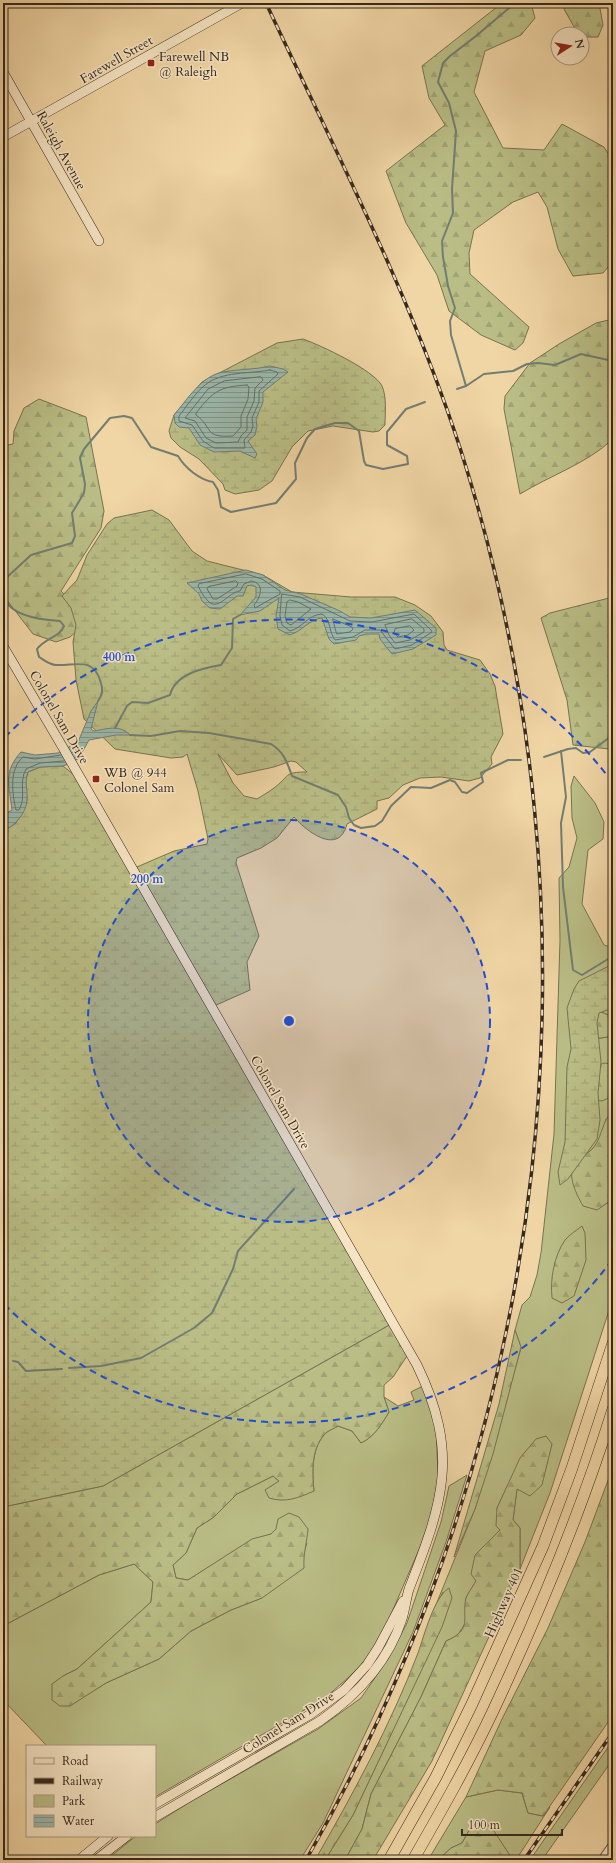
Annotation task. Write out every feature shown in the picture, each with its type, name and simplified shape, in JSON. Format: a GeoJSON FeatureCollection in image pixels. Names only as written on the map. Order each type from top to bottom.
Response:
{"type":"FeatureCollection","features":[{"type":"Feature","properties":{"kind":"highway","name":"Highway 401"},"geometry":{"type":"LineString","coordinates":[[390,1860],[436,1777],[472,1704],[543,1546],[572,1468],[613,1343]]}},
{"type":"Feature","properties":{"kind":"highway"},"geometry":{"type":"LineString","coordinates":[[413,1860],[444,1806],[496,1704],[543,1597],[588,1484],[613,1409]]}},
{"type":"Feature","properties":{"kind":"street","name":"Farewell Street"},"geometry":{"type":"LineString","coordinates":[[3,137],[242,3]]}},
{"type":"Feature","properties":{"kind":"street","name":"Raleigh Avenue"},"geometry":{"type":"LineString","coordinates":[[3,72],[98,241]]}},
{"type":"Feature","properties":{"kind":"street","name":"Colonel Sam Drive"},"geometry":{"type":"LineString","coordinates":[[3,646],[77,772],[417,1365],[430,1393],[440,1426],[443,1448],[442,1480],[435,1521],[408,1592],[378,1648],[367,1665],[344,1690],[311,1714],[156,1803]]}},
{"type":"Feature","properties":{"kind":"street","name":"Colonel Sam Drive"},"geometry":{"type":"LineString","coordinates":[[156,1816],[320,1721],[348,1700],[362,1687],[389,1648],[402,1618],[408,1592]]}},
{"type":"Feature","properties":{"kind":"street"},"geometry":{"type":"LineString","coordinates":[[79,1860],[107,1837]]}},
{"type":"Feature","properties":{"kind":"street"},"geometry":{"type":"LineString","coordinates":[[96,1860],[127,1837]]}},
{"type":"Feature","properties":{"kind":"street"},"geometry":{"type":"LineString","coordinates":[[601,1860],[613,1843]]}},
{"type":"Feature","properties":{"kind":"green space"},"geometry":{"type":"Polygon","coordinates":[[[502,3],[531,3],[535,18],[521,35],[485,51],[474,92],[503,148],[544,150],[562,124],[604,147],[613,161],[613,261],[603,273],[573,276],[558,249],[547,207],[538,192],[513,202],[474,230],[469,253],[470,274],[529,327],[523,343],[515,350],[481,335],[449,311],[437,275],[406,223],[386,171],[445,125],[429,98],[422,66],[502,3]]]}},
{"type":"Feature","properties":{"kind":"green space"},"geometry":{"type":"Polygon","coordinates":[[[566,3],[599,3],[603,25],[598,37],[590,37],[590,26],[574,26],[564,9],[566,3]]]}},
{"type":"Feature","properties":{"kind":"green space"},"geometry":{"type":"Polygon","coordinates":[[[613,319],[613,439],[603,448],[580,462],[520,494],[504,409],[505,396],[530,363],[559,344],[596,323],[613,319]]]}},
{"type":"Feature","properties":{"kind":"green space"},"geometry":{"type":"Polygon","coordinates":[[[303,339],[346,359],[369,373],[377,380],[382,386],[385,395],[385,425],[379,431],[373,432],[333,426],[308,431],[292,447],[272,481],[259,490],[235,494],[225,490],[223,484],[199,459],[180,447],[171,438],[169,431],[174,415],[202,382],[277,343],[303,339]]]}},
{"type":"Feature","properties":{"kind":"green space"},"geometry":{"type":"Polygon","coordinates":[[[39,399],[86,417],[104,511],[101,528],[61,591],[81,612],[83,626],[70,637],[56,642],[33,634],[3,595],[3,446],[13,444],[14,431],[24,408],[39,399]]]}},
{"type":"Feature","properties":{"kind":"green space"},"geometry":{"type":"Polygon","coordinates":[[[152,510],[169,520],[192,551],[207,561],[263,575],[292,592],[351,597],[395,597],[415,605],[431,616],[443,632],[444,645],[447,650],[480,660],[490,674],[495,686],[503,734],[491,757],[492,764],[480,778],[469,781],[441,777],[420,778],[403,785],[389,798],[377,801],[377,809],[347,824],[343,834],[337,839],[330,840],[314,834],[294,817],[277,838],[261,848],[237,858],[236,863],[259,936],[247,962],[250,990],[214,1006],[391,1324],[103,1486],[3,1507],[3,832],[16,823],[27,800],[25,782],[28,772],[40,767],[63,766],[78,778],[130,870],[174,851],[207,844],[208,839],[198,791],[187,754],[183,757],[171,758],[115,749],[84,719],[76,680],[73,642],[76,625],[71,608],[62,596],[77,580],[87,555],[107,524],[114,518],[152,510]],[[218,754],[233,783],[244,796],[257,799],[279,784],[290,774],[307,772],[296,762],[291,761],[274,767],[237,775],[218,754]]]}},
{"type":"Feature","properties":{"kind":"green space"},"geometry":{"type":"Polygon","coordinates":[[[613,597],[613,754],[609,749],[573,745],[567,700],[541,618],[550,613],[613,597]]]}},
{"type":"Feature","properties":{"kind":"green space"},"geometry":{"type":"Polygon","coordinates":[[[574,776],[595,803],[604,822],[603,839],[588,850],[582,904],[604,945],[613,948],[613,1017],[594,1009],[593,1039],[608,1037],[613,1039],[613,1064],[611,1063],[609,1099],[613,1096],[613,1114],[606,1119],[600,1138],[594,1147],[578,1159],[607,1204],[613,1199],[613,1298],[550,1493],[520,1569],[520,1528],[513,1520],[517,1488],[542,1485],[508,1485],[497,1508],[500,1530],[487,1543],[476,1581],[466,1598],[466,1622],[457,1636],[446,1641],[421,1697],[371,1794],[362,1829],[345,1860],[325,1860],[353,1815],[407,1700],[443,1592],[433,1612],[475,1509],[521,1348],[515,1330],[522,1305],[530,1297],[537,1275],[541,1253],[554,1134],[560,940],[559,878],[569,867],[577,838],[572,818],[571,786],[574,776]]]}},
{"type":"Feature","properties":{"kind":"green space"},"geometry":{"type":"Polygon","coordinates":[[[613,964],[613,1008],[599,1013],[597,1023],[601,1062],[598,1093],[600,1120],[597,1139],[568,1179],[560,1185],[558,1172],[565,1142],[567,1067],[571,1049],[567,1008],[574,989],[579,981],[613,964]]]}},
{"type":"Feature","properties":{"kind":"green space"},"geometry":{"type":"Polygon","coordinates":[[[594,1009],[613,1017],[613,1039],[608,1037],[593,1039],[594,1009]]]}},
{"type":"Feature","properties":{"kind":"green space"},"geometry":{"type":"Polygon","coordinates":[[[604,1063],[613,1064],[613,1096],[602,1101],[593,1099],[595,1067],[604,1063]]]}},
{"type":"Feature","properties":{"kind":"green space"},"geometry":{"type":"Polygon","coordinates":[[[611,1113],[613,1114],[613,1199],[597,1210],[583,1206],[572,1182],[572,1169],[575,1163],[594,1146],[608,1116],[611,1113]]]}},
{"type":"Feature","properties":{"kind":"green space"},"geometry":{"type":"Polygon","coordinates":[[[582,1226],[585,1233],[586,1260],[574,1296],[562,1303],[552,1298],[552,1276],[556,1260],[565,1240],[582,1226]]]}},
{"type":"Feature","properties":{"kind":"green space"},"geometry":{"type":"Polygon","coordinates":[[[391,1324],[407,1356],[393,1377],[384,1385],[384,1397],[389,1412],[374,1434],[361,1443],[352,1431],[338,1426],[327,1432],[318,1444],[315,1452],[313,1468],[314,1491],[303,1496],[286,1500],[269,1498],[265,1490],[279,1481],[273,1476],[237,1494],[214,1517],[197,1528],[186,1553],[173,1565],[176,1578],[188,1580],[252,1539],[271,1534],[276,1529],[278,1519],[289,1513],[299,1517],[308,1529],[304,1568],[262,1598],[231,1610],[191,1631],[159,1659],[106,1683],[70,1706],[60,1706],[52,1700],[52,1684],[63,1676],[77,1669],[151,1602],[153,1582],[134,1564],[99,1575],[3,1626],[3,1507],[103,1486],[391,1324]]]}},
{"type":"Feature","properties":{"kind":"green space"},"geometry":{"type":"Polygon","coordinates":[[[515,1330],[521,1347],[493,1454],[475,1509],[454,1557],[499,1404],[515,1330]]]}},
{"type":"Feature","properties":{"kind":"green space"},"geometry":{"type":"Polygon","coordinates":[[[423,1386],[436,1426],[438,1476],[429,1522],[421,1545],[385,1628],[373,1650],[357,1670],[325,1698],[156,1796],[156,1745],[46,1745],[3,1700],[3,1626],[99,1575],[134,1564],[153,1582],[151,1602],[77,1669],[63,1676],[91,1692],[106,1683],[159,1659],[191,1631],[231,1610],[262,1598],[303,1555],[307,1543],[276,1529],[271,1534],[252,1540],[188,1580],[176,1578],[173,1565],[186,1553],[197,1528],[214,1517],[237,1494],[273,1476],[279,1481],[314,1491],[313,1468],[315,1452],[318,1444],[327,1432],[338,1426],[352,1431],[361,1443],[374,1434],[389,1412],[384,1397],[398,1406],[414,1400],[411,1392],[423,1386]]]}},
{"type":"Feature","properties":{"kind":"green space"},"geometry":{"type":"Polygon","coordinates":[[[546,1436],[552,1444],[542,1485],[530,1496],[517,1489],[513,1520],[520,1528],[520,1569],[432,1761],[373,1860],[345,1860],[362,1829],[371,1794],[421,1697],[446,1641],[455,1637],[463,1627],[465,1622],[466,1598],[476,1581],[471,1574],[475,1555],[500,1530],[496,1526],[497,1508],[520,1458],[536,1439],[546,1436]]]}},
{"type":"Feature","properties":{"kind":"green space"},"geometry":{"type":"Polygon","coordinates":[[[613,1467],[613,1715],[543,1816],[528,1813],[522,1793],[498,1790],[466,1797],[502,1719],[548,1628],[585,1542],[613,1467]]]}},
{"type":"Feature","properties":{"kind":"green space"},"geometry":{"type":"Polygon","coordinates":[[[467,1475],[446,1542],[413,1632],[323,1823],[300,1860],[106,1860],[135,1837],[156,1837],[156,1823],[190,1802],[318,1729],[361,1698],[388,1659],[407,1623],[441,1522],[449,1486],[467,1475]]]}},
{"type":"Feature","properties":{"kind":"green space"},"geometry":{"type":"Polygon","coordinates":[[[449,1588],[452,1598],[442,1627],[353,1815],[325,1860],[315,1860],[384,1732],[418,1653],[434,1608],[449,1588]]]}},
{"type":"Feature","properties":{"kind":"green space"},"geometry":{"type":"Polygon","coordinates":[[[613,1740],[613,1759],[542,1860],[530,1860],[613,1740]]]}},
{"type":"Feature","properties":{"kind":"green space"},"geometry":{"type":"Polygon","coordinates":[[[498,1790],[522,1793],[528,1813],[543,1816],[550,1807],[516,1860],[513,1860],[499,1840],[471,1827],[462,1843],[451,1848],[438,1860],[428,1860],[466,1797],[498,1790]]]}},
{"type":"Feature","properties":{"kind":"green space"},"geometry":{"type":"Polygon","coordinates":[[[482,1821],[490,1825],[513,1860],[438,1860],[451,1848],[462,1843],[471,1827],[482,1821]]]}},
{"type":"Feature","properties":{"kind":"water"},"geometry":{"type":"Polygon","coordinates":[[[270,366],[283,369],[288,372],[263,392],[263,402],[256,419],[257,426],[255,435],[248,441],[257,454],[255,458],[240,451],[214,452],[200,445],[189,428],[179,427],[175,423],[174,415],[195,389],[208,378],[223,372],[270,366]]]}},
{"type":"Feature","properties":{"kind":"water"},"geometry":{"type":"Polygon","coordinates":[[[246,570],[263,575],[285,590],[301,594],[350,617],[371,618],[415,610],[436,628],[436,635],[413,649],[392,654],[380,639],[379,634],[366,634],[359,636],[356,640],[334,644],[329,639],[322,618],[290,635],[278,629],[276,616],[279,598],[260,611],[240,615],[256,597],[256,587],[252,585],[247,586],[243,596],[237,596],[220,609],[210,608],[202,601],[199,594],[187,583],[246,570]]]}},
{"type":"Feature","properties":{"kind":"water"},"geometry":{"type":"Polygon","coordinates":[[[98,701],[91,729],[94,731],[117,728],[122,729],[130,735],[116,735],[89,740],[79,758],[71,763],[63,766],[40,767],[28,772],[26,780],[27,800],[22,815],[15,823],[3,832],[3,815],[12,810],[9,773],[15,759],[21,752],[35,755],[58,753],[78,742],[91,711],[98,701]]]}},
{"type":"Feature","properties":{"kind":"waterway"},"geometry":{"type":"LineString","coordinates":[[466,386],[451,335],[450,321],[455,308],[448,286],[442,241],[453,213],[452,189],[456,131],[449,103],[438,82],[443,63],[515,3]]}},
{"type":"Feature","properties":{"kind":"waterway"},"geometry":{"type":"LineString","coordinates":[[457,389],[466,386],[484,374],[513,371],[527,364],[538,363],[555,365],[581,354],[613,361]]}},
{"type":"Feature","properties":{"kind":"waterway"},"geometry":{"type":"LineString","coordinates":[[3,584],[5,579],[31,555],[72,543],[75,536],[72,513],[84,493],[85,484],[80,458],[84,449],[110,418],[124,416],[132,418],[151,447],[178,456],[193,473],[203,479],[213,482],[218,490],[221,507],[231,512],[276,503],[296,479],[295,463],[307,438],[315,429],[335,423],[348,423],[359,431],[366,465],[383,469],[408,464],[407,456],[387,445],[387,432],[406,409],[425,402]]}},
{"type":"Feature","properties":{"kind":"waterway"},"geometry":{"type":"LineString","coordinates":[[3,588],[6,601],[16,611],[30,617],[60,621],[64,626],[62,630],[40,645],[37,649],[39,657],[54,665],[83,664],[94,669],[98,675],[102,688],[98,701]]}},
{"type":"Feature","properties":{"kind":"waterway"},"geometry":{"type":"LineString","coordinates":[[115,728],[127,706],[132,702],[148,703],[170,695],[173,688],[184,677],[198,670],[221,665],[232,648],[233,619],[240,615]]}},
{"type":"Feature","properties":{"kind":"waterway"},"geometry":{"type":"LineString","coordinates":[[130,735],[151,736],[180,731],[209,733],[271,744],[282,754],[287,762],[292,776],[338,795],[346,807],[349,818],[354,825],[361,828],[375,826],[382,821],[391,806],[411,787],[431,788],[450,780],[455,782],[462,792],[467,793],[483,782],[481,773],[508,760],[521,760]]}},
{"type":"Feature","properties":{"kind":"waterway"},"geometry":{"type":"LineString","coordinates":[[544,757],[568,749],[576,748],[583,753],[590,752],[610,737],[613,738]]}},
{"type":"Feature","properties":{"kind":"waterway"},"geometry":{"type":"LineString","coordinates":[[561,751],[566,797],[561,823],[563,887],[573,970],[582,975],[613,956]]}},
{"type":"Feature","properties":{"kind":"waterway"},"geometry":{"type":"LineString","coordinates":[[69,1368],[101,1366],[141,1358],[194,1328],[212,1313],[233,1269],[238,1251],[294,1189]]}},
{"type":"Feature","properties":{"kind":"waterway"},"geometry":{"type":"LineString","coordinates":[[13,1361],[18,1362],[26,1371],[62,1369]]}},
{"type":"Feature","properties":{"kind":"railway"},"geometry":{"type":"LineString","coordinates":[[266,3],[396,280],[441,393],[461,451],[507,629],[535,810],[542,991],[532,1172],[502,1350],[455,1525],[389,1696],[306,1860]]}},
{"type":"Feature","properties":{"kind":"railway"},"geometry":{"type":"LineString","coordinates":[[524,1860],[613,1732]]}},
{"type":"Feature","properties":{"kind":"place","name":"Farewell NB @ Raleigh"},"geometry":{"type":"Point","coordinates":[151,63]}},
{"type":"Feature","properties":{"kind":"place","name":"WB @ 944 Colonel Sam"},"geometry":{"type":"Point","coordinates":[96,779]}}]}
